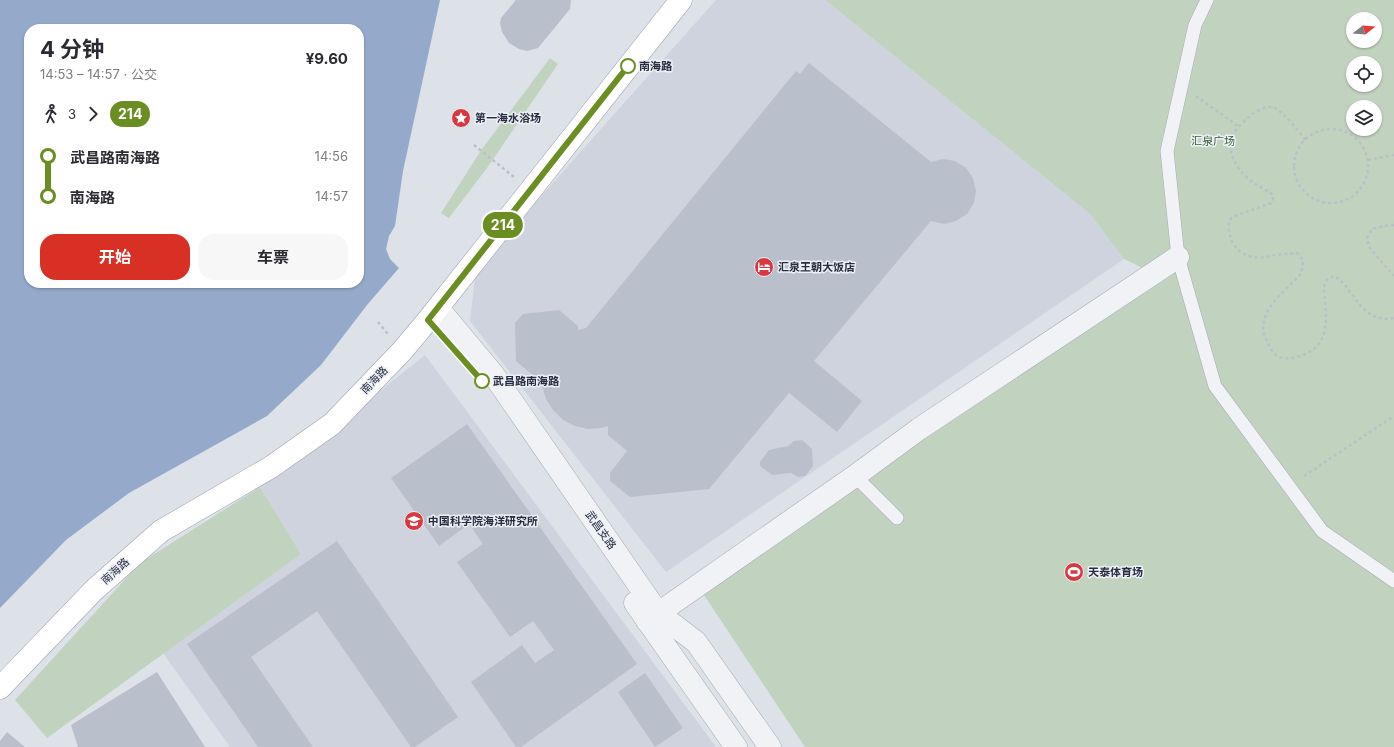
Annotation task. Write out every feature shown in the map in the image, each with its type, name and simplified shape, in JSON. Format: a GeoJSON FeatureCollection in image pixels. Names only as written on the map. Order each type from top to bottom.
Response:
{"type":"FeatureCollection","features":[{"type":"Feature","properties":{"kind":"main road","name":"南海路"},"geometry":{"type":"LineString","coordinates":[[0,688],[94,590],[161,530],[272,467],[332,424],[402,351],[433,314],[681,0]]}},
{"type":"Feature","properties":{"kind":"street"},"geometry":{"type":"LineString","coordinates":[[653,617],[855,476],[919,429],[1178,257]]}},
{"type":"Feature","properties":{"kind":"street","name":"武昌支路"},"geometry":{"type":"LineString","coordinates":[[433,314],[493,374],[653,617],[736,747]]}},
{"type":"Feature","properties":{"kind":"street","name":"武昌支路"},"geometry":{"type":"LineString","coordinates":[[653,617],[696,642],[770,747]]}},
{"type":"Feature","properties":{"kind":"lane"},"geometry":{"type":"LineString","coordinates":[[1207,0],[1195,25],[1167,151],[1178,257],[1215,386],[1288,487],[1322,531],[1394,581]]}},
{"type":"Feature","properties":{"kind":"lane"},"geometry":{"type":"LineString","coordinates":[[855,476],[897,518]]}},
{"type":"Feature","properties":{"kind":"path"},"geometry":{"type":"LineString","coordinates":[[1178,99],[1196,96],[1238,126]]}},
{"type":"Feature","properties":{"kind":"path"},"geometry":{"type":"LineString","coordinates":[[1305,140],[1288,120],[1275,108],[1270,107],[1257,111],[1238,126],[1229,140],[1232,159],[1254,183],[1273,195],[1274,200],[1271,203],[1232,217],[1229,221],[1228,228],[1234,247],[1240,252],[1259,258],[1297,253],[1300,255],[1303,264],[1303,269],[1300,275],[1269,307],[1264,318],[1264,338],[1277,356],[1287,360],[1313,351],[1321,342],[1326,328],[1327,321],[1324,293],[1325,282],[1329,278],[1335,276],[1347,286],[1356,302],[1374,316],[1385,319],[1394,318]]}},
{"type":"Feature","properties":{"kind":"path"},"geometry":{"type":"LineString","coordinates":[[1335,128],[1347,132],[1357,139],[1364,149],[1368,160],[1368,172],[1364,184],[1356,193],[1346,200],[1334,203],[1322,202],[1311,197],[1302,189],[1296,178],[1294,166],[1296,154],[1311,134],[1323,129],[1335,128]]}},
{"type":"Feature","properties":{"kind":"path"},"geometry":{"type":"LineString","coordinates":[[474,145],[530,190]]}},
{"type":"Feature","properties":{"kind":"path"},"geometry":{"type":"LineString","coordinates":[[1368,160],[1394,155]]}},
{"type":"Feature","properties":{"kind":"path"},"geometry":{"type":"LineString","coordinates":[[1394,226],[1384,226],[1372,230],[1367,238],[1369,246],[1394,276]]}},
{"type":"Feature","properties":{"kind":"path"},"geometry":{"type":"LineString","coordinates":[[1288,487],[1394,416]]}},
{"type":"Feature","properties":{"kind":"shaded area"},"geometry":{"type":"Polygon","coordinates":[[[716,0],[825,0],[1090,214],[1124,259],[666,572],[470,321],[476,269],[716,0]]]}},
{"type":"Feature","properties":{"kind":"shaded area","name":"中国科学院海洋研究所"},"geometry":{"type":"Polygon","coordinates":[[[425,355],[716,747],[230,747],[163,653],[301,554],[260,487],[425,355]]]}},
{"type":"Feature","properties":{"kind":"green space","name":"汇泉广场"},"geometry":{"type":"Polygon","coordinates":[[[825,0],[1394,0],[1394,747],[805,747],[698,586],[1153,273],[1124,259],[1090,214],[825,0]]]}},
{"type":"Feature","properties":{"kind":"green space"},"geometry":{"type":"Polygon","coordinates":[[[550,58],[558,64],[487,168],[449,218],[441,213],[482,149],[550,58]]]}},
{"type":"Feature","properties":{"kind":"green space"},"geometry":{"type":"Polygon","coordinates":[[[260,487],[301,554],[47,738],[15,700],[140,563],[260,487]]]}},
{"type":"Feature","properties":{"kind":"water"},"geometry":{"type":"Polygon","coordinates":[[[0,0],[440,0],[403,171],[395,226],[389,236],[386,249],[390,259],[399,268],[367,305],[321,365],[267,416],[129,493],[66,540],[0,608],[0,0]]]}},
{"type":"Feature","properties":{"kind":"building"},"geometry":{"type":"Polygon","coordinates":[[[516,0],[571,0],[570,9],[538,48],[527,51],[519,49],[509,43],[502,32],[500,23],[501,18],[516,0]]]}},
{"type":"Feature","properties":{"kind":"building","name":"汇泉王朝大饭店"},"geometry":{"type":"Polygon","coordinates":[[[809,63],[931,162],[943,159],[955,161],[966,168],[973,178],[976,191],[974,203],[967,214],[956,221],[944,224],[931,221],[814,361],[862,401],[837,432],[789,393],[709,489],[630,497],[610,481],[610,473],[627,451],[608,435],[608,426],[588,429],[575,426],[563,420],[553,410],[546,399],[542,386],[542,376],[536,378],[516,361],[515,323],[523,314],[559,310],[578,326],[578,330],[586,328],[796,71],[800,74],[809,63]]]}},
{"type":"Feature","properties":{"kind":"building","name":"中国科学院海洋研究所"},"geometry":{"type":"Polygon","coordinates":[[[467,424],[637,664],[521,747],[516,747],[471,682],[522,645],[535,663],[554,650],[533,621],[510,637],[457,562],[483,544],[469,524],[439,546],[391,478],[467,424]]]}},
{"type":"Feature","properties":{"kind":"building"},"geometry":{"type":"Polygon","coordinates":[[[802,440],[812,449],[813,466],[805,476],[798,477],[791,473],[772,475],[760,466],[760,462],[769,450],[788,446],[794,441],[802,440]]]}},
{"type":"Feature","properties":{"kind":"building"},"geometry":{"type":"Polygon","coordinates":[[[337,541],[458,717],[415,747],[411,747],[317,611],[251,657],[313,747],[258,747],[187,644],[337,541]]]}},
{"type":"Feature","properties":{"kind":"building"},"geometry":{"type":"Polygon","coordinates":[[[157,672],[205,747],[78,747],[71,725],[157,672]]]}},
{"type":"Feature","properties":{"kind":"building"},"geometry":{"type":"Polygon","coordinates":[[[645,673],[683,728],[655,747],[618,692],[645,673]]]}},
{"type":"Feature","properties":{"kind":"building"},"geometry":{"type":"Polygon","coordinates":[[[7,732],[25,747],[0,747],[0,741],[7,732]]]}},
{"type":"Feature","properties":{"kind":"bus line","name":"214"},"geometry":{"type":"LineString","coordinates":[[482,381],[428,320],[628,66]]}},
{"type":"Feature","properties":{"kind":"place","name":"南海路"},"geometry":{"type":"Point","coordinates":[628,66]}},
{"type":"Feature","properties":{"kind":"place","name":"第一海水浴场"},"geometry":{"type":"Point","coordinates":[461,118]}},
{"type":"Feature","properties":{"kind":"place","name":"汇泉王朝大饭店"},"geometry":{"type":"Point","coordinates":[764,267]}},
{"type":"Feature","properties":{"kind":"place","name":"武昌路南海路"},"geometry":{"type":"Point","coordinates":[482,381]}},
{"type":"Feature","properties":{"kind":"place","name":"中国科学院海洋研究所"},"geometry":{"type":"Point","coordinates":[414,521]}},
{"type":"Feature","properties":{"kind":"place","name":"天泰体育场"},"geometry":{"type":"Point","coordinates":[1074,572]}}]}
